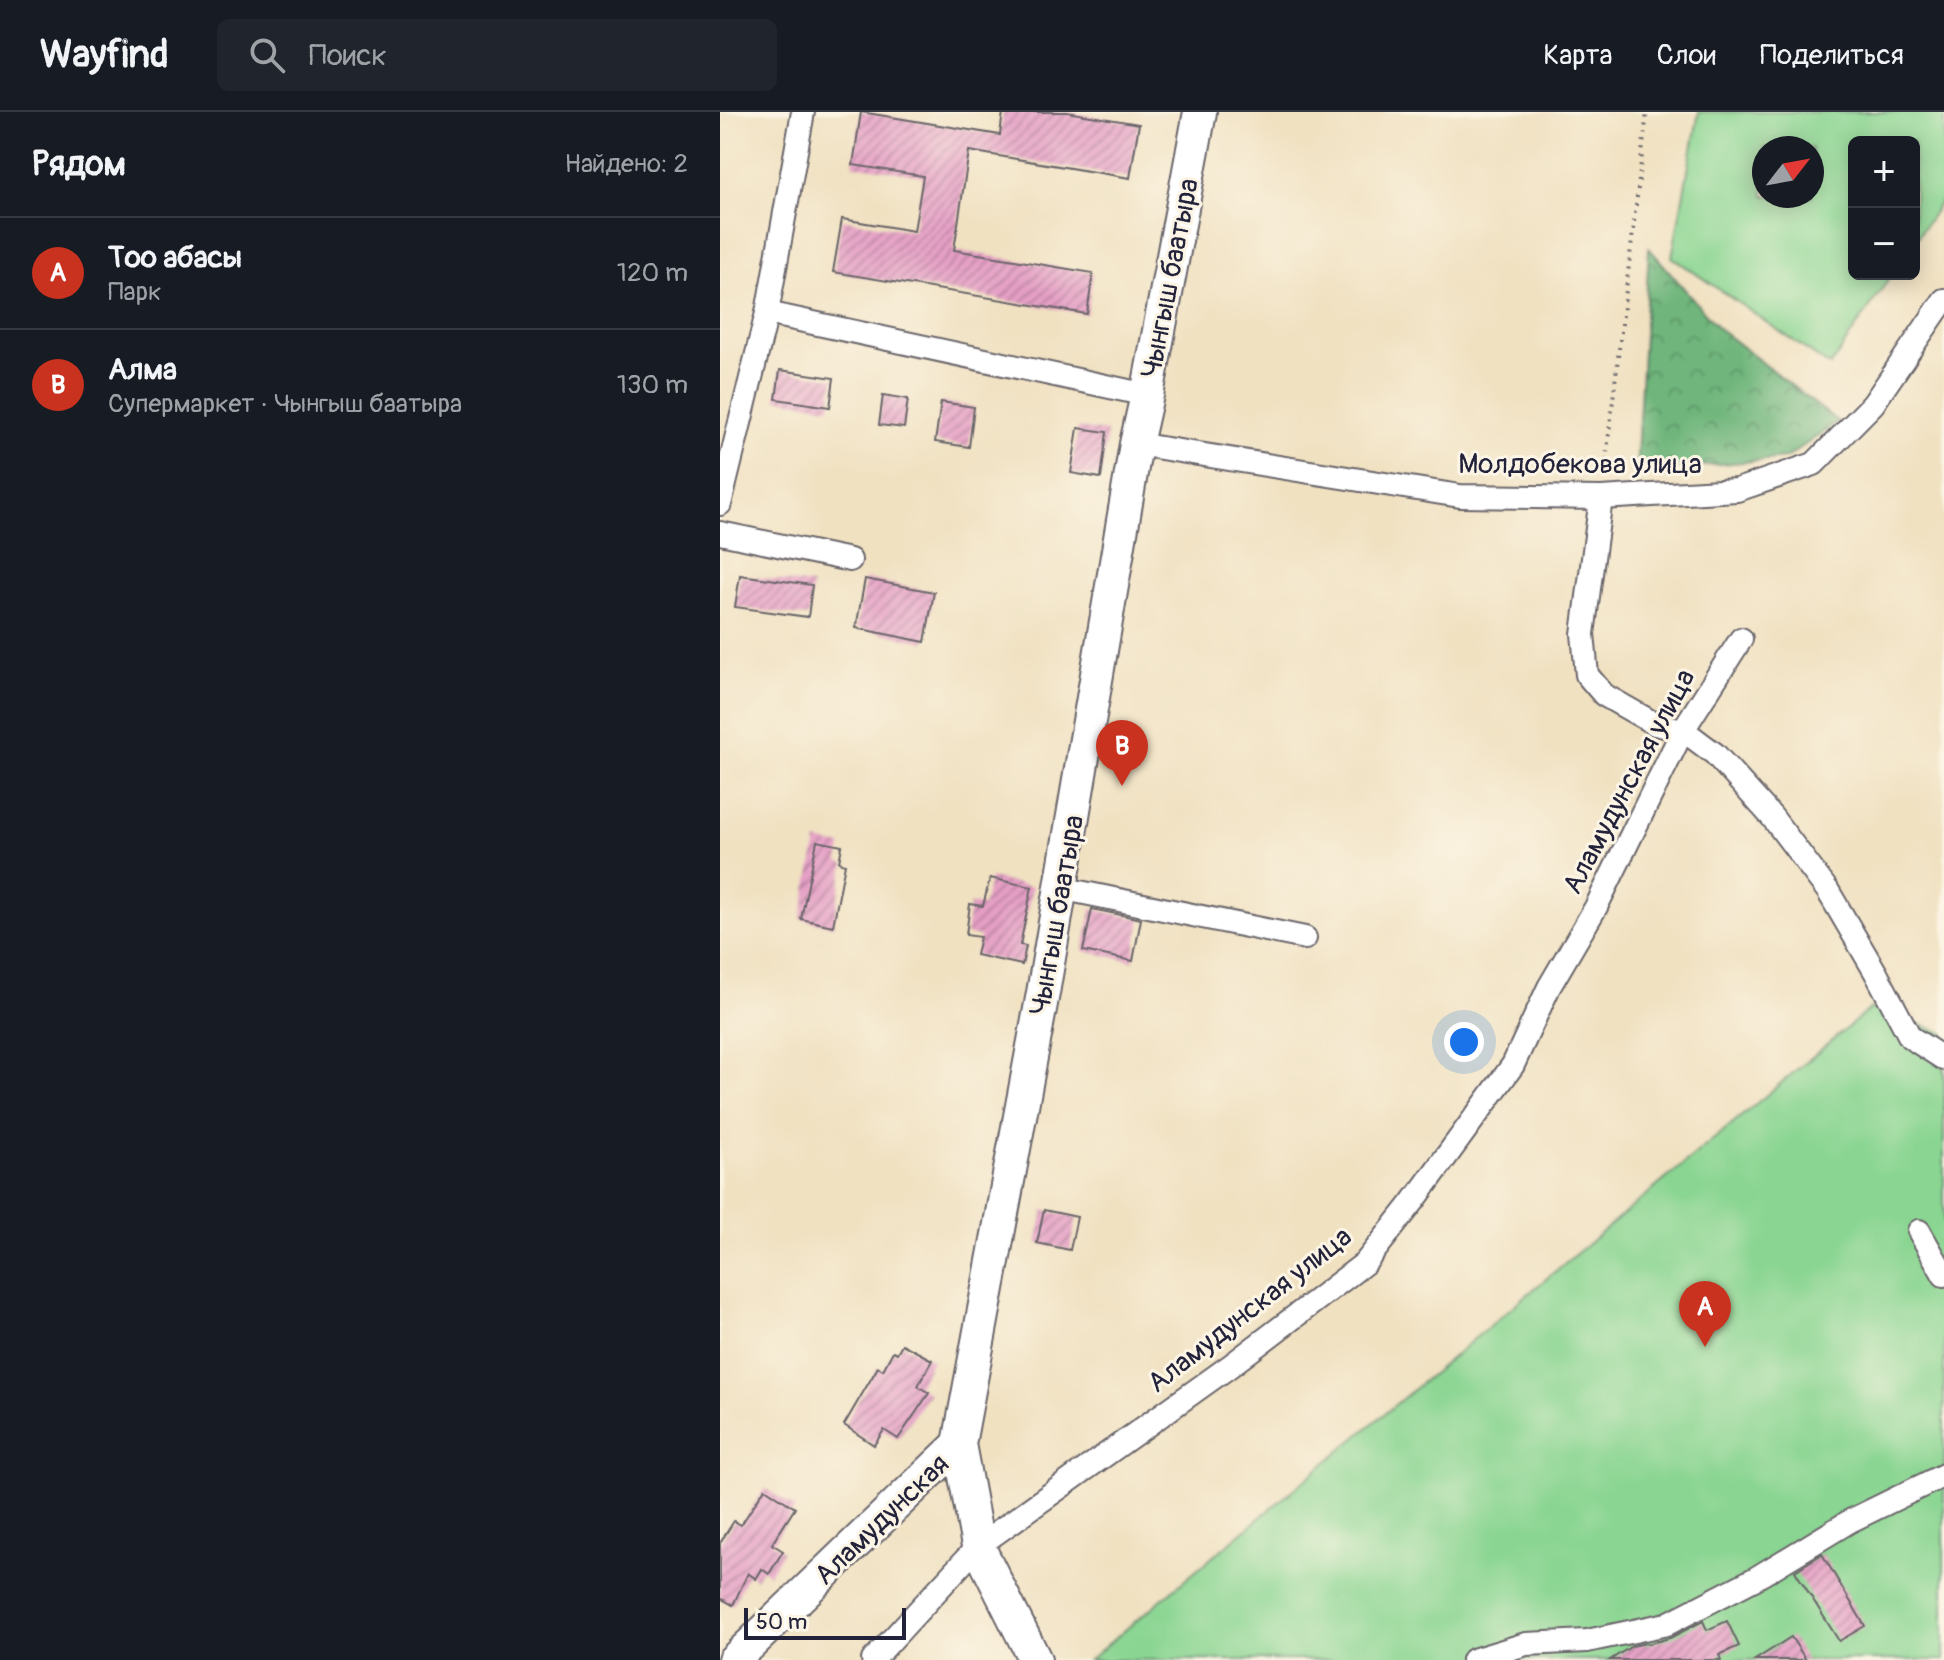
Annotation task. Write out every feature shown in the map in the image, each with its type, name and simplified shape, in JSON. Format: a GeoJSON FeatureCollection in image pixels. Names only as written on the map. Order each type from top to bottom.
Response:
{"type":"FeatureCollection","features":[{"type":"Feature","properties":{"kind":"main road","name":"Чынгыш баатыра"},"geometry":{"type":"LineString","coordinates":[[1035,1660],[978,1546],[959,1444],[1040,1009],[1136,444],[1200,112]]}},
{"type":"Feature","properties":{"kind":"main road","name":"Аламудунская"},"geometry":{"type":"LineString","coordinates":[[734,1660],[959,1444]]}},
{"type":"Feature","properties":{"kind":"street"},"geometry":{"type":"LineString","coordinates":[[720,504],[767,313],[803,112]]}},
{"type":"Feature","properties":{"kind":"street","name":"Молдобекова улица"},"geometry":{"type":"LineString","coordinates":[[1136,444],[1460,496],[1601,498],[1737,490],[1814,464],[1873,404],[1944,300]]}},
{"type":"Feature","properties":{"kind":"street"},"geometry":{"type":"LineString","coordinates":[[767,313],[1147,395]]}},
{"type":"Feature","properties":{"kind":"street"},"geometry":{"type":"LineString","coordinates":[[1601,498],[1583,634],[1587,675],[1604,695],[1655,724],[1683,730],[1715,754],[1772,817],[1828,891],[1910,1037],[1944,1059]]}},
{"type":"Feature","properties":{"kind":"street"},"geometry":{"type":"LineString","coordinates":[[720,533],[850,560]]}},
{"type":"Feature","properties":{"kind":"street","name":"Аламудунская улица"},"geometry":{"type":"LineString","coordinates":[[873,1660],[978,1546],[1230,1366],[1365,1263],[1513,1065],[1549,987],[1596,907],[1683,730],[1741,639]]}},
{"type":"Feature","properties":{"kind":"street"},"geometry":{"type":"LineString","coordinates":[[1060,888],[1305,938]]}},
{"type":"Feature","properties":{"kind":"street"},"geometry":{"type":"LineString","coordinates":[[1919,1231],[1944,1275]]}},
{"type":"Feature","properties":{"kind":"street"},"geometry":{"type":"LineString","coordinates":[[1473,1660],[1526,1644],[1587,1641],[1667,1624],[1756,1578],[1850,1521],[1944,1475]]}},
{"type":"Feature","properties":{"kind":"path"},"geometry":{"type":"LineString","coordinates":[[1601,498],[1647,112]]}},
{"type":"Feature","properties":{"kind":"green space"},"geometry":{"type":"Polygon","coordinates":[[[1699,112],[1944,112],[1944,197],[1920,233],[1920,136],[1848,136],[1848,280],[1888,280],[1830,366],[1672,257],[1699,112]]]}},
{"type":"Feature","properties":{"kind":"green space"},"geometry":{"type":"Polygon","coordinates":[[[1649,248],[1718,328],[1838,422],[1786,458],[1636,472],[1649,248]]]}},
{"type":"Feature","properties":{"kind":"green space"},"geometry":{"type":"Polygon","coordinates":[[[1871,1008],[1944,1033],[1944,1660],[1089,1660],[1871,1008]]]}},
{"type":"Feature","properties":{"kind":"building"},"geometry":{"type":"Polygon","coordinates":[[[861,112],[1000,135],[1003,112],[1067,112],[1139,124],[1130,178],[969,151],[954,250],[1093,273],[1087,314],[833,272],[842,219],[914,231],[923,176],[853,165],[861,112]]]}},
{"type":"Feature","properties":{"kind":"building"},"geometry":{"type":"Polygon","coordinates":[[[780,370],[834,378],[830,407],[776,399],[780,370]]]}},
{"type":"Feature","properties":{"kind":"building"},"geometry":{"type":"Polygon","coordinates":[[[883,395],[908,399],[904,428],[879,425],[883,395]]]}},
{"type":"Feature","properties":{"kind":"building"},"geometry":{"type":"Polygon","coordinates":[[[941,402],[974,407],[969,447],[935,442],[941,402]]]}},
{"type":"Feature","properties":{"kind":"building"},"geometry":{"type":"Polygon","coordinates":[[[1078,428],[1107,432],[1101,478],[1071,473],[1078,428]]]}},
{"type":"Feature","properties":{"kind":"building"},"geometry":{"type":"Polygon","coordinates":[[[740,575],[812,585],[808,617],[735,607],[740,575]]]}},
{"type":"Feature","properties":{"kind":"building"},"geometry":{"type":"Polygon","coordinates":[[[865,579],[934,592],[925,642],[856,628],[865,579]]]}},
{"type":"Feature","properties":{"kind":"building"},"geometry":{"type":"Polygon","coordinates":[[[817,841],[842,846],[839,862],[845,864],[833,926],[801,919],[817,841]]]}},
{"type":"Feature","properties":{"kind":"building"},"geometry":{"type":"Polygon","coordinates":[[[990,878],[1032,887],[1020,945],[1026,946],[1022,965],[976,955],[980,937],[966,935],[970,904],[983,906],[990,878]]]}},
{"type":"Feature","properties":{"kind":"building"},"geometry":{"type":"Polygon","coordinates":[[[1092,909],[1141,919],[1133,961],[1083,951],[1092,909]]]}},
{"type":"Feature","properties":{"kind":"building"},"geometry":{"type":"Polygon","coordinates":[[[1044,1210],[1077,1217],[1070,1250],[1037,1243],[1044,1210]]]}},
{"type":"Feature","properties":{"kind":"building"},"geometry":{"type":"Polygon","coordinates":[[[902,1344],[932,1360],[918,1386],[929,1393],[898,1439],[884,1430],[874,1445],[844,1425],[878,1367],[883,1370],[893,1351],[897,1353],[902,1344]]]}},
{"type":"Feature","properties":{"kind":"building"},"geometry":{"type":"Polygon","coordinates":[[[765,1488],[795,1508],[772,1544],[783,1551],[769,1574],[762,1569],[756,1579],[748,1573],[733,1605],[720,1598],[720,1543],[734,1521],[741,1525],[765,1488]]]}},
{"type":"Feature","properties":{"kind":"building"},"geometry":{"type":"Polygon","coordinates":[[[1822,1554],[1865,1626],[1839,1641],[1795,1571],[1822,1554]]]}},
{"type":"Feature","properties":{"kind":"building"},"geometry":{"type":"Polygon","coordinates":[[[1703,1621],[1707,1630],[1727,1621],[1739,1646],[1719,1655],[1721,1660],[1610,1660],[1632,1646],[1670,1638],[1703,1621]]]}},
{"type":"Feature","properties":{"kind":"building"},"geometry":{"type":"Polygon","coordinates":[[[1791,1637],[1806,1660],[1755,1660],[1791,1637]]]}},
{"type":"Feature","properties":{"kind":"place","name":"Алма"},"geometry":{"type":"Point","coordinates":[1122,786]}},
{"type":"Feature","properties":{"kind":"place","name":"Тоо абасы"},"geometry":{"type":"Point","coordinates":[1705,1347]}}]}
